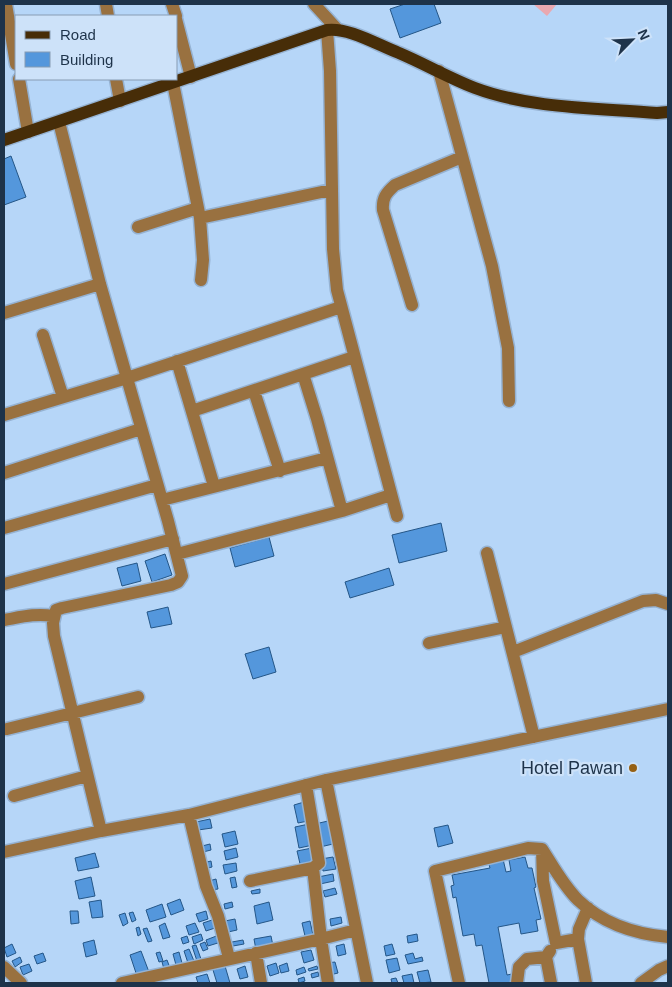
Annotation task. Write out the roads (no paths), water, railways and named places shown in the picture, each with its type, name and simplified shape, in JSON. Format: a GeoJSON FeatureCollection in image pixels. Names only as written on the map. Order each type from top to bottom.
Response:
{"type":"FeatureCollection","features":[{"type":"Feature","properties":{"kind":"main road"},"geometry":{"type":"LineString","coordinates":[[4,140],[332,29],[355,34],[476,88],[512,98],[540,103],[664,114]]}},
{"type":"Feature","properties":{"kind":"street"},"geometry":{"type":"LineString","coordinates":[[6,4],[15,58]]}},
{"type":"Feature","properties":{"kind":"street"},"geometry":{"type":"LineString","coordinates":[[314,4],[332,29],[330,71],[331,190],[333,249],[337,290],[397,516]]}},
{"type":"Feature","properties":{"kind":"street"},"geometry":{"type":"LineString","coordinates":[[178,25],[191,77]]}},
{"type":"Feature","properties":{"kind":"street"},"geometry":{"type":"LineString","coordinates":[[439,71],[492,266],[508,348],[509,402]]}},
{"type":"Feature","properties":{"kind":"street"},"geometry":{"type":"LineString","coordinates":[[19,80],[28,132]]}},
{"type":"Feature","properties":{"kind":"street"},"geometry":{"type":"LineString","coordinates":[[116,80],[120,101]]}},
{"type":"Feature","properties":{"kind":"street"},"geometry":{"type":"LineString","coordinates":[[173,83],[199,213],[203,260],[201,280]]}},
{"type":"Feature","properties":{"kind":"street"},"geometry":{"type":"LineString","coordinates":[[59,122],[100,284],[182,576],[178,582],[171,585],[62,608],[56,610],[53,616],[54,636],[101,831]]}},
{"type":"Feature","properties":{"kind":"street"},"geometry":{"type":"LineString","coordinates":[[412,305],[383,210],[382,200],[395,185],[462,157]]}},
{"type":"Feature","properties":{"kind":"street"},"geometry":{"type":"LineString","coordinates":[[138,227],[199,213],[331,190]]}},
{"type":"Feature","properties":{"kind":"street"},"geometry":{"type":"LineString","coordinates":[[4,313],[100,284]]}},
{"type":"Feature","properties":{"kind":"street"},"geometry":{"type":"LineString","coordinates":[[4,415],[127,378],[341,307]]}},
{"type":"Feature","properties":{"kind":"street"},"geometry":{"type":"LineString","coordinates":[[43,335],[63,397]]}},
{"type":"Feature","properties":{"kind":"street"},"geometry":{"type":"LineString","coordinates":[[192,411],[354,357]]}},
{"type":"Feature","properties":{"kind":"street"},"geometry":{"type":"LineString","coordinates":[[177,361],[214,486]]}},
{"type":"Feature","properties":{"kind":"street"},"geometry":{"type":"LineString","coordinates":[[303,374],[342,511]]}},
{"type":"Feature","properties":{"kind":"street"},"geometry":{"type":"LineString","coordinates":[[254,390],[280,471]]}},
{"type":"Feature","properties":{"kind":"street"},"geometry":{"type":"LineString","coordinates":[[4,473],[141,429]]}},
{"type":"Feature","properties":{"kind":"street"},"geometry":{"type":"LineString","coordinates":[[162,500],[327,458]]}},
{"type":"Feature","properties":{"kind":"street"},"geometry":{"type":"LineString","coordinates":[[4,528],[158,485]]}},
{"type":"Feature","properties":{"kind":"street"},"geometry":{"type":"LineString","coordinates":[[177,554],[342,511],[391,495]]}},
{"type":"Feature","properties":{"kind":"street"},"geometry":{"type":"LineString","coordinates":[[4,584],[173,539]]}},
{"type":"Feature","properties":{"kind":"street"},"geometry":{"type":"LineString","coordinates":[[488,553],[534,737]]}},
{"type":"Feature","properties":{"kind":"street"},"geometry":{"type":"LineString","coordinates":[[512,652],[643,601],[656,600],[668,604]]}},
{"type":"Feature","properties":{"kind":"street"},"geometry":{"type":"LineString","coordinates":[[4,620],[42,614],[53,616]]}},
{"type":"Feature","properties":{"kind":"street"},"geometry":{"type":"LineString","coordinates":[[429,643],[506,627]]}},
{"type":"Feature","properties":{"kind":"street"},"geometry":{"type":"LineString","coordinates":[[7,729],[138,697]]}},
{"type":"Feature","properties":{"kind":"street"},"geometry":{"type":"LineString","coordinates":[[4,852],[101,831],[189,816],[326,780],[668,709]]}},
{"type":"Feature","properties":{"kind":"street"},"geometry":{"type":"LineString","coordinates":[[14,796],[87,776]]}},
{"type":"Feature","properties":{"kind":"street"},"geometry":{"type":"LineString","coordinates":[[326,780],[367,983]]}},
{"type":"Feature","properties":{"kind":"street"},"geometry":{"type":"LineString","coordinates":[[250,881],[317,866],[319,859],[306,785]]}},
{"type":"Feature","properties":{"kind":"street"},"geometry":{"type":"LineString","coordinates":[[189,816],[206,886],[218,916],[229,958]]}},
{"type":"Feature","properties":{"kind":"street"},"geometry":{"type":"LineString","coordinates":[[459,983],[435,871],[528,848],[542,849]]}},
{"type":"Feature","properties":{"kind":"street"},"geometry":{"type":"LineString","coordinates":[[542,849],[563,882],[578,899],[599,917],[618,926],[650,936],[668,937]]}},
{"type":"Feature","properties":{"kind":"street"},"geometry":{"type":"LineString","coordinates":[[542,849],[543,881],[556,943]]}},
{"type":"Feature","properties":{"kind":"street"},"geometry":{"type":"LineString","coordinates":[[313,868],[328,983]]}},
{"type":"Feature","properties":{"kind":"street"},"geometry":{"type":"LineString","coordinates":[[586,983],[578,939],[579,929],[588,908]]}},
{"type":"Feature","properties":{"kind":"street"},"geometry":{"type":"LineString","coordinates":[[122,983],[356,930]]}},
{"type":"Feature","properties":{"kind":"street"},"geometry":{"type":"LineString","coordinates":[[551,983],[546,957],[556,943],[578,939]]}},
{"type":"Feature","properties":{"kind":"street"},"geometry":{"type":"LineString","coordinates":[[256,953],[261,983]]}},
{"type":"Feature","properties":{"kind":"street"},"geometry":{"type":"LineString","coordinates":[[517,983],[519,967],[528,959],[546,957]]}},
{"type":"Feature","properties":{"kind":"street"},"geometry":{"type":"LineString","coordinates":[[641,983],[668,966]]}},
{"type":"Feature","properties":{"kind":"street"},"geometry":{"type":"LineString","coordinates":[[4,967],[21,983]]}},
{"type":"Feature","properties":{"kind":"place","name":"Hotel Pawan"},"geometry":{"type":"Point","coordinates":[633,768]}}]}
